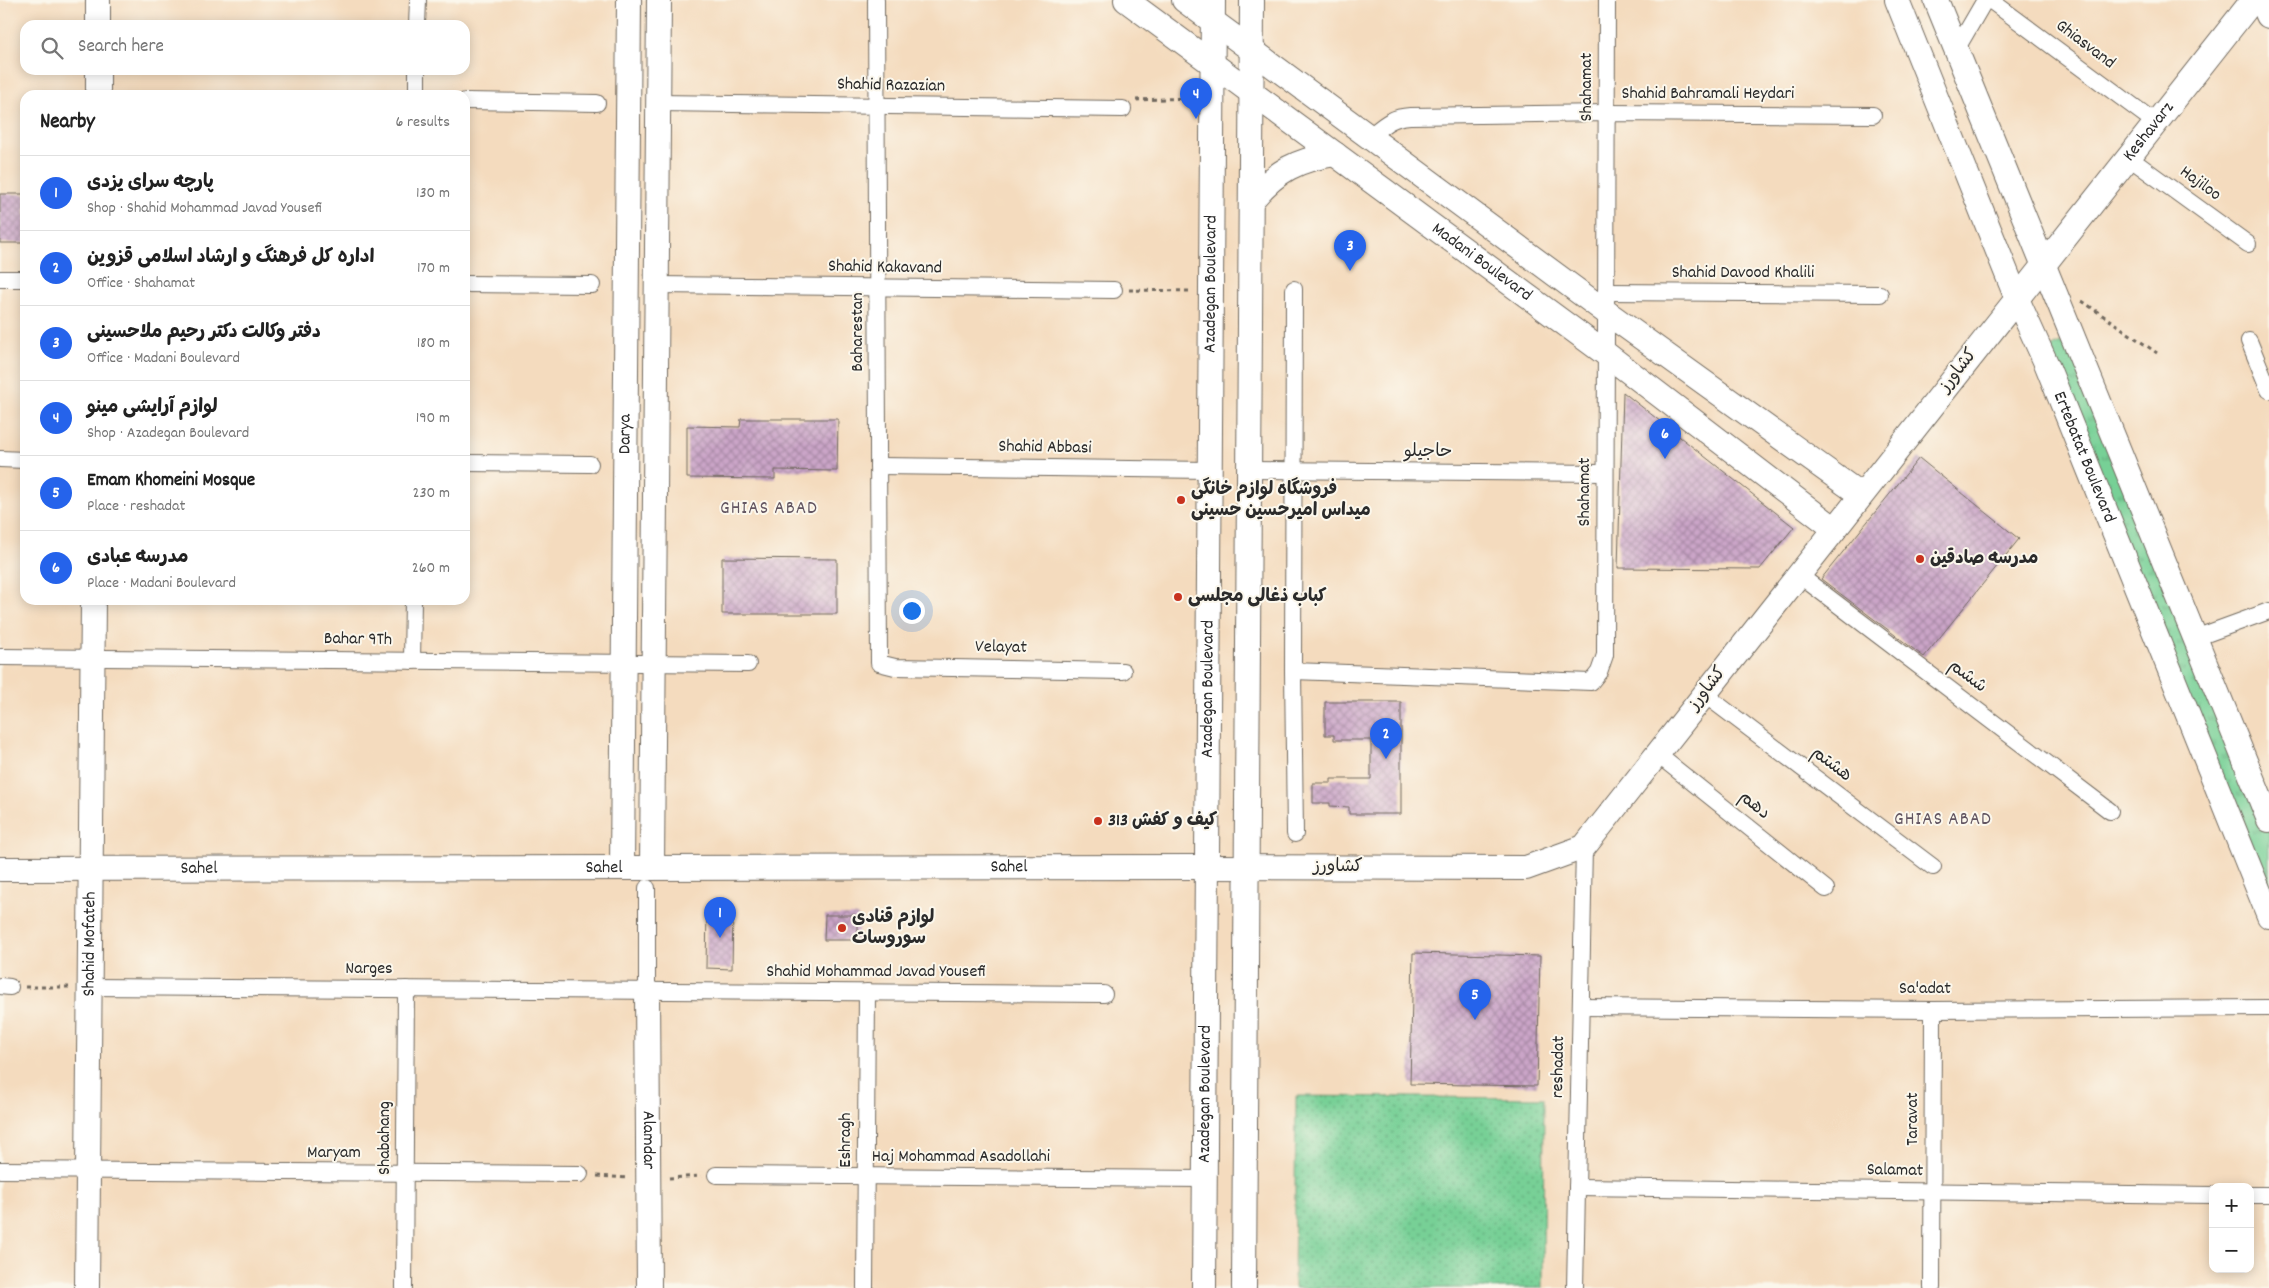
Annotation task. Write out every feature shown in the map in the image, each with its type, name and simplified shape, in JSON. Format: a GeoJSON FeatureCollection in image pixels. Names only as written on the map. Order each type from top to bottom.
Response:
{"type":"FeatureCollection","features":[{"type":"Feature","properties":{"kind":"main road"},"geometry":{"type":"LineString","coordinates":[[2263,0],[2269,15]]}},
{"type":"Feature","properties":{"kind":"street"},"geometry":{"type":"LineString","coordinates":[[98,0],[98,20]]}},
{"type":"Feature","properties":{"kind":"street"},"geometry":{"type":"LineString","coordinates":[[418,0],[418,20]]}},
{"type":"Feature","properties":{"kind":"street","name":"Darya"},"geometry":{"type":"LineString","coordinates":[[622,868],[629,0]]}},
{"type":"Feature","properties":{"kind":"street","name":"Darya"},"geometry":{"type":"LineString","coordinates":[[649,878],[654,663],[659,0]]}},
{"type":"Feature","properties":{"kind":"street","name":"Baharestan"},"geometry":{"type":"LineString","coordinates":[[876,0],[879,663]]}},
{"type":"Feature","properties":{"kind":"street","name":"Madani Boulevard"},"geometry":{"type":"LineString","coordinates":[[1126,0],[1606,354],[1835,529]]}},
{"type":"Feature","properties":{"kind":"street","name":"Madani Boulevard"},"geometry":{"type":"LineString","coordinates":[[1184,0],[1213,11],[1253,51],[1369,136],[1606,302],[1861,496]]}},
{"type":"Feature","properties":{"kind":"street"},"geometry":{"type":"LineString","coordinates":[[1244,1288],[1253,94],[1252,0]]}},
{"type":"Feature","properties":{"kind":"street","name":"Shahamat"},"geometry":{"type":"LineString","coordinates":[[1293,671],[1591,682],[1598,672],[1605,656],[1607,0]]}},
{"type":"Feature","properties":{"kind":"street","name":"Ertebatat Boulevard"},"geometry":{"type":"LineString","coordinates":[[1897,0],[2016,299],[2050,372],[2269,916]]}},
{"type":"Feature","properties":{"kind":"street","name":"Ertebatat Boulevard"},"geometry":{"type":"LineString","coordinates":[[1936,0],[2269,820]]}},
{"type":"Feature","properties":{"kind":"street"},"geometry":{"type":"LineString","coordinates":[[1956,50],[1985,0]]}},
{"type":"Feature","properties":{"kind":"street","name":"Ghiasvand"},"geometry":{"type":"LineString","coordinates":[[1990,0],[2156,123]]}},
{"type":"Feature","properties":{"kind":"street","name":"Keshavarz"},"geometry":{"type":"LineString","coordinates":[[2044,265],[2253,0]]}},
{"type":"Feature","properties":{"kind":"street","name":"Azadegan Boulevard"},"geometry":{"type":"LineString","coordinates":[[1204,1288],[1213,11]]}},
{"type":"Feature","properties":{"kind":"street"},"geometry":{"type":"LineString","coordinates":[[98,75],[98,90]]}},
{"type":"Feature","properties":{"kind":"street"},"geometry":{"type":"LineString","coordinates":[[417,75],[417,90]]}},
{"type":"Feature","properties":{"kind":"street"},"geometry":{"type":"LineString","coordinates":[[470,102],[597,103]]}},
{"type":"Feature","properties":{"kind":"street"},"geometry":{"type":"LineString","coordinates":[[628,103],[658,103]]}},
{"type":"Feature","properties":{"kind":"street","name":"Shahid Razazian"},"geometry":{"type":"LineString","coordinates":[[658,103],[1123,109]]}},
{"type":"Feature","properties":{"kind":"street","name":"Shahid Bahramali Heydari"},"geometry":{"type":"LineString","coordinates":[[1369,136],[1397,117],[1607,113],[1873,115]]}},
{"type":"Feature","properties":{"kind":"street"},"geometry":{"type":"LineString","coordinates":[[1252,200],[1268,181],[1288,167],[1311,158],[1335,154]]}},
{"type":"Feature","properties":{"kind":"street","name":"Hajiloo"},"geometry":{"type":"LineString","coordinates":[[2128,157],[2248,244]]}},
{"type":"Feature","properties":{"kind":"street","name":"کشاورز"},"geometry":{"type":"LineString","coordinates":[[1208,867],[1526,868],[1584,847],[2044,265]]}},
{"type":"Feature","properties":{"kind":"street"},"geometry":{"type":"LineString","coordinates":[[0,279],[20,279]]}},
{"type":"Feature","properties":{"kind":"street"},"geometry":{"type":"LineString","coordinates":[[470,284],[592,285]]}},
{"type":"Feature","properties":{"kind":"street","name":"Shahid Kakavand"},"geometry":{"type":"LineString","coordinates":[[657,285],[1114,290]]}},
{"type":"Feature","properties":{"kind":"street"},"geometry":{"type":"LineString","coordinates":[[1294,289],[1293,671],[1295,834]]}},
{"type":"Feature","properties":{"kind":"street","name":"Shahid Davood Khalili"},"geometry":{"type":"LineString","coordinates":[[1606,302],[1880,294]]}},
{"type":"Feature","properties":{"kind":"street"},"geometry":{"type":"LineString","coordinates":[[2249,340],[2269,390]]}},
{"type":"Feature","properties":{"kind":"street"},"geometry":{"type":"LineString","coordinates":[[0,460],[20,460]]}},
{"type":"Feature","properties":{"kind":"street"},"geometry":{"type":"LineString","coordinates":[[470,463],[590,464]]}},
{"type":"Feature","properties":{"kind":"street"},"geometry":{"type":"LineString","coordinates":[[625,465],[655,465]]}},
{"type":"Feature","properties":{"kind":"street","name":"Shahid Abbasi"},"geometry":{"type":"LineString","coordinates":[[878,466],[1210,470]]}},
{"type":"Feature","properties":{"kind":"street","name":"حاجیلو"},"geometry":{"type":"LineString","coordinates":[[1250,470],[1605,473]]}},
{"type":"Feature","properties":{"kind":"street","name":"ششم"},"geometry":{"type":"LineString","coordinates":[[1799,575],[2110,811]]}},
{"type":"Feature","properties":{"kind":"street","name":"Shahid Mofateh"},"geometry":{"type":"LineString","coordinates":[[87,1288],[93,605]]}},
{"type":"Feature","properties":{"kind":"street"},"geometry":{"type":"LineString","coordinates":[[412,660],[413,605]]}},
{"type":"Feature","properties":{"kind":"street"},"geometry":{"type":"LineString","coordinates":[[2195,638],[2269,611]]}},
{"type":"Feature","properties":{"kind":"street","name":"Bahar 9Th"},"geometry":{"type":"LineString","coordinates":[[0,657],[748,664]]}},
{"type":"Feature","properties":{"kind":"street","name":"Velayat"},"geometry":{"type":"LineString","coordinates":[[879,663],[895,667],[1123,671]]}},
{"type":"Feature","properties":{"kind":"street","name":"هشتم"},"geometry":{"type":"LineString","coordinates":[[1704,694],[1934,867]]}},
{"type":"Feature","properties":{"kind":"street","name":"دهم"},"geometry":{"type":"LineString","coordinates":[[1657,754],[1826,889]]}},
{"type":"Feature","properties":{"kind":"street","name":"reshadat"},"geometry":{"type":"LineString","coordinates":[[1575,1288],[1584,847]]}},
{"type":"Feature","properties":{"kind":"street","name":"Sahel"},"geometry":{"type":"LineString","coordinates":[[0,869],[622,868],[649,878],[1208,867]]}},
{"type":"Feature","properties":{"kind":"street"},"geometry":{"type":"LineString","coordinates":[[647,991],[649,878]]}},
{"type":"Feature","properties":{"kind":"street","name":"Narges"},"geometry":{"type":"LineString","coordinates":[[90,987],[647,991]]}},
{"type":"Feature","properties":{"kind":"street","name":"Shabahang"},"geometry":{"type":"LineString","coordinates":[[404,1288],[406,989]]}},
{"type":"Feature","properties":{"kind":"street","name":"Shahid Mohammad Javad Yousefi"},"geometry":{"type":"LineString","coordinates":[[647,991],[1104,994]]}},
{"type":"Feature","properties":{"kind":"street","name":"Alamdar"},"geometry":{"type":"LineString","coordinates":[[647,991],[649,1288]]}},
{"type":"Feature","properties":{"kind":"street","name":"Eshragh"},"geometry":{"type":"LineString","coordinates":[[865,1288],[867,992]]}},
{"type":"Feature","properties":{"kind":"street","name":"Sa'adat"},"geometry":{"type":"LineString","coordinates":[[1580,1007],[1934,1010],[2269,1008]]}},
{"type":"Feature","properties":{"kind":"street","name":"Taravat"},"geometry":{"type":"LineString","coordinates":[[1932,1288],[1934,1010]]}},
{"type":"Feature","properties":{"kind":"street","name":"Maryam"},"geometry":{"type":"LineString","coordinates":[[0,1170],[580,1174]]}},
{"type":"Feature","properties":{"kind":"street","name":"Haj Mohammad Asadollahi"},"geometry":{"type":"LineString","coordinates":[[716,1176],[1205,1179]]}},
{"type":"Feature","properties":{"kind":"street","name":"Salamat"},"geometry":{"type":"LineString","coordinates":[[1577,1188],[2209,1195]]}},
{"type":"Feature","properties":{"kind":"street"},"geometry":{"type":"LineString","coordinates":[[2254,1195],[2269,1195]]}},
{"type":"Feature","properties":{"kind":"path"},"geometry":{"type":"LineString","coordinates":[[1123,109],[1137,99],[1213,98]]}},
{"type":"Feature","properties":{"kind":"path"},"geometry":{"type":"LineString","coordinates":[[1114,290],[1212,291]]}},
{"type":"Feature","properties":{"kind":"path"},"geometry":{"type":"LineString","coordinates":[[2080,300],[2157,352]]}},
{"type":"Feature","properties":{"kind":"path"},"geometry":{"type":"LineString","coordinates":[[5,987],[90,987]]}},
{"type":"Feature","properties":{"kind":"green space"},"geometry":{"type":"Polygon","coordinates":[[[2060,343],[2068,344],[2269,820],[2269,916],[2051,348],[2060,343]]]}},
{"type":"Feature","properties":{"kind":"green space"},"geometry":{"type":"Polygon","coordinates":[[[1296,1096],[1544,1098],[1543,1288],[1294,1288],[1296,1096]]]}},
{"type":"Feature","properties":{"kind":"building"},"geometry":{"type":"Polygon","coordinates":[[[0,194],[20,194],[20,243],[0,243],[0,194]]]}},
{"type":"Feature","properties":{"kind":"building"},"geometry":{"type":"Polygon","coordinates":[[[1623,392],[1794,527],[1760,569],[1618,568],[1623,392]]]}},
{"type":"Feature","properties":{"kind":"building"},"geometry":{"type":"Polygon","coordinates":[[[741,419],[838,419],[837,471],[775,470],[775,479],[687,478],[687,426],[740,427],[741,419]]]}},
{"type":"Feature","properties":{"kind":"building","name":"مدرسه صادقین"},"geometry":{"type":"Polygon","coordinates":[[[1919,458],[2019,539],[1924,657],[1821,579],[1919,458]]]}},
{"type":"Feature","properties":{"kind":"building"},"geometry":{"type":"Polygon","coordinates":[[[722,558],[837,559],[837,614],[722,614],[722,558]]]}},
{"type":"Feature","properties":{"kind":"building"},"geometry":{"type":"Polygon","coordinates":[[[1325,702],[1401,702],[1401,814],[1349,814],[1349,807],[1330,806],[1330,803],[1313,803],[1313,783],[1331,783],[1331,779],[1371,779],[1371,740],[1334,740],[1334,735],[1325,735],[1325,702]]]}},
{"type":"Feature","properties":{"kind":"building"},"geometry":{"type":"Polygon","coordinates":[[[707,908],[733,908],[732,969],[706,968],[707,908]]]}},
{"type":"Feature","properties":{"kind":"building","name":"لوازم قنادی سوروسات"},"geometry":{"type":"Polygon","coordinates":[[[825,915],[858,915],[858,940],[824,940],[825,915]]]}},
{"type":"Feature","properties":{"kind":"building"},"geometry":{"type":"Polygon","coordinates":[[[1413,953],[1540,956],[1537,1086],[1410,1084],[1413,953]]]}},
{"type":"Feature","properties":{"kind":"place","name":"لوازم آرایشی مینو"},"geometry":{"type":"Point","coordinates":[1196,119]}},
{"type":"Feature","properties":{"kind":"place","name":"دفتر وکالت دکتر رحیم ملاحسینی"},"geometry":{"type":"Point","coordinates":[1350,271]}},
{"type":"Feature","properties":{"kind":"place","name":"مدرسه عبادی"},"geometry":{"type":"Point","coordinates":[1665,459]}},
{"type":"Feature","properties":{"kind":"place","name":"فروشگاه لوازم خانگی میداس امیرحسین حسینی"},"geometry":{"type":"Point","coordinates":[1181,500]}},
{"type":"Feature","properties":{"kind":"place","name":"مدرسه صادقین"},"geometry":{"type":"Point","coordinates":[1920,559]}},
{"type":"Feature","properties":{"kind":"place","name":"کباب ذغالی مجلسی"},"geometry":{"type":"Point","coordinates":[1178,597]}},
{"type":"Feature","properties":{"kind":"place","name":"اداره کل فرهنگ و ارشاد اسلامی قزوین"},"geometry":{"type":"Point","coordinates":[1386,759]}},
{"type":"Feature","properties":{"kind":"place","name":"کیف و کفش 313"},"geometry":{"type":"Point","coordinates":[1098,821]}},
{"type":"Feature","properties":{"kind":"place","name":"لوازم قنادی سوروسات"},"geometry":{"type":"Point","coordinates":[842,928]}},
{"type":"Feature","properties":{"kind":"place","name":"پارچه سرای یزدی"},"geometry":{"type":"Point","coordinates":[720,938]}},
{"type":"Feature","properties":{"kind":"place","name":"Emam Khomeini Mosque"},"geometry":{"type":"Point","coordinates":[1475,1020]}},
{"type":"Feature","properties":{"kind":"district","name":"GHIAS ABAD"},"geometry":{"type":"Point","coordinates":[769,509]}},
{"type":"Feature","properties":{"kind":"district","name":"GHIAS ABAD"},"geometry":{"type":"Point","coordinates":[1943,820]}}]}
